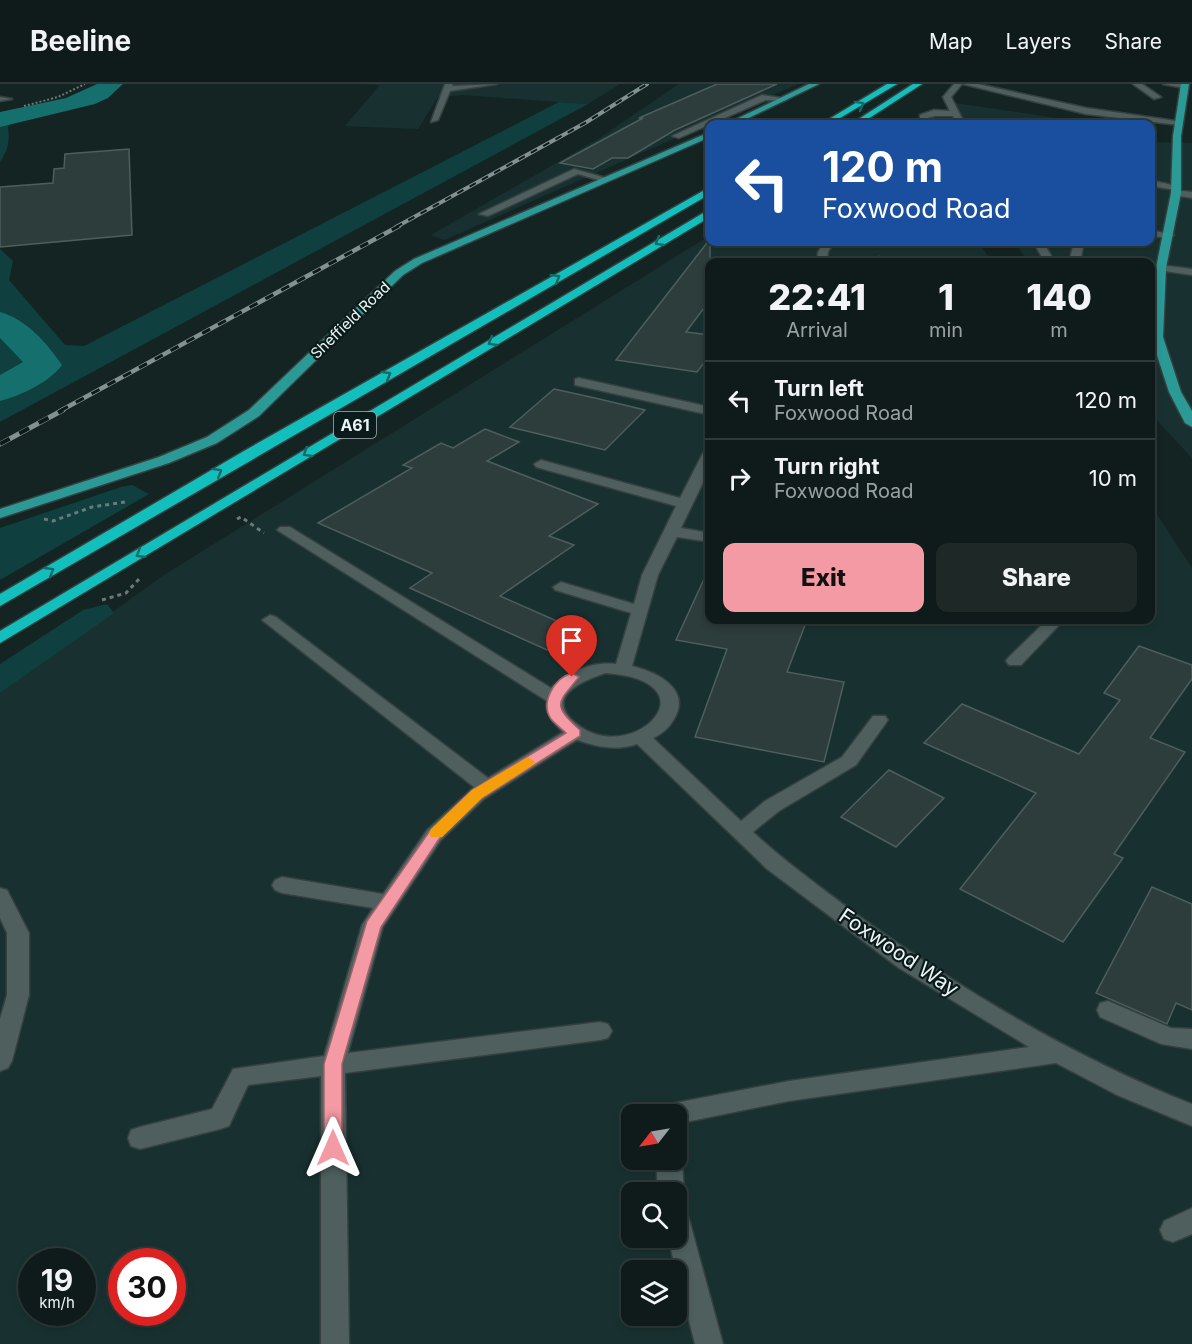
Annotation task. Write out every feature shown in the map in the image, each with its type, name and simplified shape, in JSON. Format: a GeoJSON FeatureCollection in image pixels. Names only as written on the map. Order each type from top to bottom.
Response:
{"type":"FeatureCollection","features":[{"type":"Feature","properties":{"kind":"highway"},"geometry":{"type":"LineString","coordinates":[[832,120],[893,84]]}},
{"type":"Feature","properties":{"kind":"highway"},"geometry":{"type":"LineString","coordinates":[[861,120],[918,84]]}},
{"type":"Feature","properties":{"kind":"highway","name":"A61"},"geometry":{"type":"LineString","coordinates":[[0,601],[249,454],[705,193]]}},
{"type":"Feature","properties":{"kind":"highway","name":"A61"},"geometry":{"type":"LineString","coordinates":[[0,638],[705,215]]}},
{"type":"Feature","properties":{"kind":"main road"},"geometry":{"type":"LineString","coordinates":[[739,120],[815,84]]}},
{"type":"Feature","properties":{"kind":"main road"},"geometry":{"type":"LineString","coordinates":[[1155,326],[1161,268],[1176,190],[1179,122],[1185,85]]}},
{"type":"Feature","properties":{"kind":"main road"},"geometry":{"type":"LineString","coordinates":[[1179,122],[1192,123]]}},
{"type":"Feature","properties":{"kind":"main road","name":"Sheffield Road"},"geometry":{"type":"LineString","coordinates":[[0,514],[164,460],[212,440],[254,413],[399,273],[418,261],[705,136]]}},
{"type":"Feature","properties":{"kind":"main road"},"geometry":{"type":"LineString","coordinates":[[1155,339],[1175,392],[1192,423]]}},
{"type":"Feature","properties":{"kind":"street"},"geometry":{"type":"LineString","coordinates":[[434,120],[449,87],[493,84]]}},
{"type":"Feature","properties":{"kind":"street"},"geometry":{"type":"LineString","coordinates":[[957,84],[947,97],[959,120]]}},
{"type":"Feature","properties":{"kind":"street"},"geometry":{"type":"LineString","coordinates":[[967,84],[1086,111],[1179,122]]}},
{"type":"Feature","properties":{"kind":"street"},"geometry":{"type":"LineString","coordinates":[[1137,84],[1157,97]]}},
{"type":"Feature","properties":{"kind":"street"},"geometry":{"type":"LineString","coordinates":[[1167,84],[1185,85]]}},
{"type":"Feature","properties":{"kind":"street"},"geometry":{"type":"LineString","coordinates":[[951,94],[993,91]]}},
{"type":"Feature","properties":{"kind":"street"},"geometry":{"type":"LineString","coordinates":[[713,120],[765,97],[784,99]]}},
{"type":"Feature","properties":{"kind":"street"},"geometry":{"type":"LineString","coordinates":[[923,120],[922,117],[934,113],[955,114]]}},
{"type":"Feature","properties":{"kind":"street"},"geometry":{"type":"LineString","coordinates":[[676,136],[705,123]]}},
{"type":"Feature","properties":{"kind":"street"},"geometry":{"type":"LineString","coordinates":[[484,214],[577,171],[605,179]]}},
{"type":"Feature","properties":{"kind":"street"},"geometry":{"type":"LineString","coordinates":[[1155,184],[1192,195]]}},
{"type":"Feature","properties":{"kind":"street"},"geometry":{"type":"LineString","coordinates":[[1155,234],[1169,235]]}},
{"type":"Feature","properties":{"kind":"street"},"geometry":{"type":"LineString","coordinates":[[1161,268],[1192,272]]}},
{"type":"Feature","properties":{"kind":"street"},"geometry":{"type":"LineString","coordinates":[[579,382],[705,410]]}},
{"type":"Feature","properties":{"kind":"street"},"geometry":{"type":"LineString","coordinates":[[623,669],[638,610],[650,575],[705,463]]}},
{"type":"Feature","properties":{"kind":"street"},"geometry":{"type":"LineString","coordinates":[[541,464],[684,504]]}},
{"type":"Feature","properties":{"kind":"street"},"geometry":{"type":"LineString","coordinates":[[671,531],[705,537]]}},
{"type":"Feature","properties":{"kind":"street"},"geometry":{"type":"LineString","coordinates":[[277,534],[554,698]]}},
{"type":"Feature","properties":{"kind":"street"},"geometry":{"type":"LineString","coordinates":[[561,587],[638,610]]}},
{"type":"Feature","properties":{"kind":"street"},"geometry":{"type":"LineString","coordinates":[[270,620],[487,787]]}},
{"type":"Feature","properties":{"kind":"street"},"geometry":{"type":"LineString","coordinates":[[1015,661],[1052,624]]}},
{"type":"Feature","properties":{"kind":"street"},"geometry":{"type":"LineString","coordinates":[[605,668],[623,669],[649,677],[667,692],[670,705],[667,718],[657,729],[641,737],[607,742],[575,733],[557,717],[554,698],[561,687],[572,677],[605,668]]}},
{"type":"Feature","properties":{"kind":"street"},"geometry":{"type":"LineString","coordinates":[[741,831],[772,806],[849,761],[879,720]]}},
{"type":"Feature","properties":{"kind":"street"},"geometry":{"type":"LineString","coordinates":[[335,1344],[333,1064],[373,925],[434,835],[487,787],[575,733]]}},
{"type":"Feature","properties":{"kind":"street","name":"Foxwood Way"},"geometry":{"type":"LineString","coordinates":[[641,737],[774,864],[907,962],[1058,1053],[1125,1088],[1192,1115]]}},
{"type":"Feature","properties":{"kind":"street"},"geometry":{"type":"LineString","coordinates":[[282,885],[388,903]]}},
{"type":"Feature","properties":{"kind":"street"},"geometry":{"type":"LineString","coordinates":[[0,896],[18,933],[18,994],[0,1061]]}},
{"type":"Feature","properties":{"kind":"street"},"geometry":{"type":"LineString","coordinates":[[1108,1010],[1169,1038],[1192,1039]]}},
{"type":"Feature","properties":{"kind":"street"},"geometry":{"type":"LineString","coordinates":[[140,1138],[220,1118],[241,1076],[600,1031]]}},
{"type":"Feature","properties":{"kind":"street"},"geometry":{"type":"LineString","coordinates":[[687,1112],[789,1091],[1058,1053]]}},
{"type":"Feature","properties":{"kind":"street"},"geometry":{"type":"LineString","coordinates":[[684,1248],[709,1344]]}},
{"type":"Feature","properties":{"kind":"path"},"geometry":{"type":"LineString","coordinates":[[18,108],[58,97],[85,84]]}},
{"type":"Feature","properties":{"kind":"path"},"geometry":{"type":"LineString","coordinates":[[231,523],[241,517],[277,534]]}},
{"type":"Feature","properties":{"kind":"path"},"geometry":{"type":"LineString","coordinates":[[104,594],[101,601],[126,593],[146,572]]}},
{"type":"Feature","properties":{"kind":"shaded area"},"geometry":{"type":"Polygon","coordinates":[[[358,84],[620,84],[588,104],[463,95],[438,97],[418,129],[345,126],[380,85],[358,84]]]}},
{"type":"Feature","properties":{"kind":"shaded area"},"geometry":{"type":"Polygon","coordinates":[[[679,84],[798,84],[716,120],[705,120],[705,125],[444,240],[431,235],[598,139],[679,84]]]}},
{"type":"Feature","properties":{"kind":"shaded area"},"geometry":{"type":"Polygon","coordinates":[[[559,102],[588,104],[0,422],[0,249],[13,261],[9,280],[65,345],[84,346],[559,102]]]}},
{"type":"Feature","properties":{"kind":"shaded area"},"geometry":{"type":"Polygon","coordinates":[[[948,102],[1070,120],[965,120],[957,118],[948,102]]]}},
{"type":"Feature","properties":{"kind":"shaded area"},"geometry":{"type":"Polygon","coordinates":[[[0,114],[12,121],[8,127],[7,150],[0,162],[0,114]]]}},
{"type":"Feature","properties":{"kind":"shaded area"},"geometry":{"type":"Polygon","coordinates":[[[1155,142],[1192,143],[1192,458],[1155,418],[1155,258],[1025,258],[1018,246],[1155,246],[1155,142]]]}},
{"type":"Feature","properties":{"kind":"shaded area"},"geometry":{"type":"Polygon","coordinates":[[[705,238],[705,246],[981,246],[989,258],[705,258],[705,624],[1155,624],[1155,511],[1192,568],[1192,1344],[0,1344],[0,693],[164,575],[705,238]]]}},
{"type":"Feature","properties":{"kind":"shaded area"},"geometry":{"type":"Polygon","coordinates":[[[132,485],[149,494],[0,580],[0,528],[132,485]]]}},
{"type":"Feature","properties":{"kind":"shaded area"},"geometry":{"type":"Polygon","coordinates":[[[107,604],[114,613],[0,693],[0,664],[83,610],[107,604]]]}},
{"type":"Feature","properties":{"kind":"building"},"geometry":{"type":"Polygon","coordinates":[[[717,84],[777,84],[675,130],[628,158],[612,158],[593,169],[560,163],[643,118],[639,118],[717,84]]]}},
{"type":"Feature","properties":{"kind":"building"},"geometry":{"type":"Polygon","coordinates":[[[129,149],[132,235],[0,247],[0,187],[53,183],[54,169],[64,168],[65,154],[129,149]]]}},
{"type":"Feature","properties":{"kind":"building"},"geometry":{"type":"Polygon","coordinates":[[[705,245],[710,246],[710,258],[705,258],[705,307],[686,332],[705,334],[705,362],[697,372],[616,360],[705,245]]]}},
{"type":"Feature","properties":{"kind":"building"},"geometry":{"type":"Polygon","coordinates":[[[554,389],[645,410],[605,450],[510,427],[554,389]]]}},
{"type":"Feature","properties":{"kind":"building"},"geometry":{"type":"Polygon","coordinates":[[[485,429],[519,442],[487,461],[598,504],[549,536],[574,545],[500,596],[575,629],[547,650],[410,588],[432,573],[318,523],[412,468],[403,465],[441,443],[453,448],[485,429]]]}},
{"type":"Feature","properties":{"kind":"building"},"geometry":{"type":"Polygon","coordinates":[[[705,577],[705,624],[805,624],[787,672],[844,682],[824,762],[695,737],[727,649],[676,640],[705,577]]]}},
{"type":"Feature","properties":{"kind":"building"},"geometry":{"type":"Polygon","coordinates":[[[1139,646],[1192,665],[1192,679],[1150,738],[1185,752],[1114,854],[1123,858],[1063,942],[960,889],[1036,793],[924,743],[962,704],[1079,754],[1120,700],[1104,693],[1139,646]]]}},
{"type":"Feature","properties":{"kind":"building"},"geometry":{"type":"Polygon","coordinates":[[[889,770],[944,798],[896,847],[841,817],[889,770]]]}},
{"type":"Feature","properties":{"kind":"building"},"geometry":{"type":"Polygon","coordinates":[[[1152,887],[1192,904],[1192,1010],[1176,1003],[1167,1024],[1096,993],[1152,887]]]}},
{"type":"Feature","properties":{"kind":"waterway"},"geometry":{"type":"LineString","coordinates":[[0,120],[73,104],[100,93],[112,84]]}},
{"type":"Feature","properties":{"kind":"waterway"},"geometry":{"type":"LineString","coordinates":[[0,322],[21,338],[44,365],[0,390]]}},
{"type":"Feature","properties":{"kind":"railway"},"geometry":{"type":"LineString","coordinates":[[396,227],[585,123],[647,84]]}},
{"type":"Feature","properties":{"kind":"railway"},"geometry":{"type":"LineString","coordinates":[[60,411],[399,226]]}},
{"type":"Feature","properties":{"kind":"railway"},"geometry":{"type":"LineString","coordinates":[[0,444],[63,410]]}},
{"type":"Feature","properties":{"kind":"slow traffic"},"geometry":{"type":"LineString","coordinates":[[437,833],[477,794],[528,762]]}},
{"type":"Feature","properties":{"kind":"route"},"geometry":{"type":"LineString","coordinates":[[333,1148],[333,1064],[373,925],[434,835],[477,794],[575,733],[564,726],[554,708],[554,698],[561,687],[572,677]]}}]}
